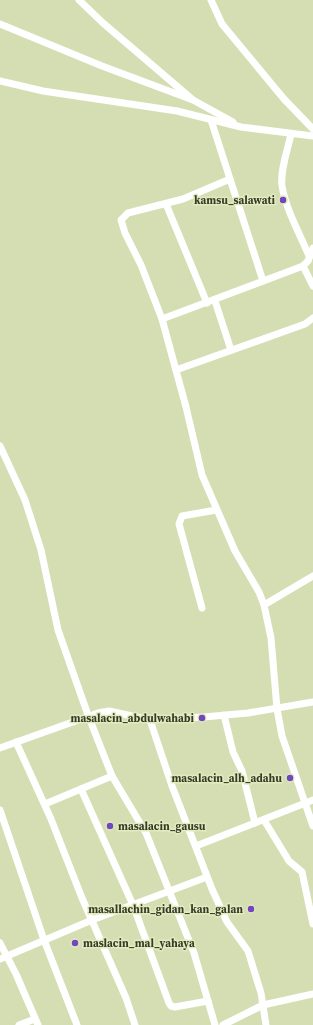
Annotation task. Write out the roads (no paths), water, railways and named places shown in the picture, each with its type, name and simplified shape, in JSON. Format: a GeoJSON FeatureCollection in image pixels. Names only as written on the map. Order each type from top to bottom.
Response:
{"type":"FeatureCollection","features":[{"type":"Feature","properties":{"kind":"street"},"geometry":{"type":"LineString","coordinates":[[79,0],[103,24],[193,100]]}},
{"type":"Feature","properties":{"kind":"street"},"geometry":{"type":"LineString","coordinates":[[212,0],[222,24],[284,99],[313,129]]}},
{"type":"Feature","properties":{"kind":"street"},"geometry":{"type":"LineString","coordinates":[[0,24],[102,66],[193,100],[242,127]]}},
{"type":"Feature","properties":{"kind":"street"},"geometry":{"type":"LineString","coordinates":[[0,81],[43,91],[177,111],[242,127],[313,136]]}},
{"type":"Feature","properties":{"kind":"street"},"geometry":{"type":"LineString","coordinates":[[211,120],[262,281]]}},
{"type":"Feature","properties":{"kind":"street"},"geometry":{"type":"LineString","coordinates":[[291,134],[282,186],[292,216],[309,256]]}},
{"type":"Feature","properties":{"kind":"street"},"geometry":{"type":"LineString","coordinates":[[230,179],[183,199],[128,213],[121,220],[125,233],[141,265],[162,319],[202,475],[235,551],[259,592],[264,605],[271,638],[277,708],[287,754],[313,826]]}},
{"type":"Feature","properties":{"kind":"street"},"geometry":{"type":"LineString","coordinates":[[166,204],[207,303]]}},
{"type":"Feature","properties":{"kind":"street"},"geometry":{"type":"LineString","coordinates":[[162,319],[216,300],[303,266],[313,248]]}},
{"type":"Feature","properties":{"kind":"street"},"geometry":{"type":"LineString","coordinates":[[303,266],[313,286]]}},
{"type":"Feature","properties":{"kind":"street"},"geometry":{"type":"LineString","coordinates":[[216,300],[231,350]]}},
{"type":"Feature","properties":{"kind":"street"},"geometry":{"type":"LineString","coordinates":[[176,370],[305,324],[313,318]]}},
{"type":"Feature","properties":{"kind":"street"},"geometry":{"type":"LineString","coordinates":[[0,446],[25,500],[41,550],[58,630],[88,715],[112,776],[146,833],[168,892],[194,953],[216,1025]]}},
{"type":"Feature","properties":{"kind":"street"},"geometry":{"type":"LineString","coordinates":[[202,608],[196,581],[179,524],[182,516],[216,510]]}},
{"type":"Feature","properties":{"kind":"street"},"geometry":{"type":"LineString","coordinates":[[264,605],[313,576]]}},
{"type":"Feature","properties":{"kind":"street"},"geometry":{"type":"LineString","coordinates":[[0,748],[88,715],[109,711],[150,720],[224,715],[313,702]]}},
{"type":"Feature","properties":{"kind":"street"},"geometry":{"type":"LineString","coordinates":[[224,715],[233,752],[242,771],[255,823]]}},
{"type":"Feature","properties":{"kind":"street"},"geometry":{"type":"LineString","coordinates":[[150,720],[172,786],[207,877],[227,922],[248,950],[260,986],[266,1025]]}},
{"type":"Feature","properties":{"kind":"street"},"geometry":{"type":"LineString","coordinates":[[16,742],[45,804],[92,920],[126,998],[135,1025]]}},
{"type":"Feature","properties":{"kind":"street"},"geometry":{"type":"LineString","coordinates":[[45,804],[112,776]]}},
{"type":"Feature","properties":{"kind":"street"},"geometry":{"type":"LineString","coordinates":[[81,789],[133,905],[171,1006],[175,1007],[208,1001]]}},
{"type":"Feature","properties":{"kind":"street"},"geometry":{"type":"LineString","coordinates":[[196,846],[313,800]]}},
{"type":"Feature","properties":{"kind":"street"},"geometry":{"type":"LineString","coordinates":[[0,810],[44,940],[77,1025]]}},
{"type":"Feature","properties":{"kind":"street"},"geometry":{"type":"LineString","coordinates":[[264,820],[289,861],[302,872],[313,924]]}},
{"type":"Feature","properties":{"kind":"street"},"geometry":{"type":"LineString","coordinates":[[3,958],[92,920],[207,877]]}},
{"type":"Feature","properties":{"kind":"street"},"geometry":{"type":"LineString","coordinates":[[0,943],[3,958],[37,1022],[19,1025]]}},
{"type":"Feature","properties":{"kind":"street"},"geometry":{"type":"LineString","coordinates":[[223,1025],[263,1005],[313,994]]}},
{"type":"Feature","properties":{"kind":"place","name":"kamsu_salawati"},"geometry":{"type":"Point","coordinates":[283,200]}},
{"type":"Feature","properties":{"kind":"place","name":"masalacin_abdulwahabi"},"geometry":{"type":"Point","coordinates":[202,718]}},
{"type":"Feature","properties":{"kind":"place","name":"masalacin_alh_adahu"},"geometry":{"type":"Point","coordinates":[290,778]}},
{"type":"Feature","properties":{"kind":"place","name":"masalacin_gausu"},"geometry":{"type":"Point","coordinates":[110,826]}},
{"type":"Feature","properties":{"kind":"place","name":"masallachin_gidan_kan_galan"},"geometry":{"type":"Point","coordinates":[251,909]}},
{"type":"Feature","properties":{"kind":"place","name":"maslacin_mal_yahaya"},"geometry":{"type":"Point","coordinates":[75,943]}}]}
